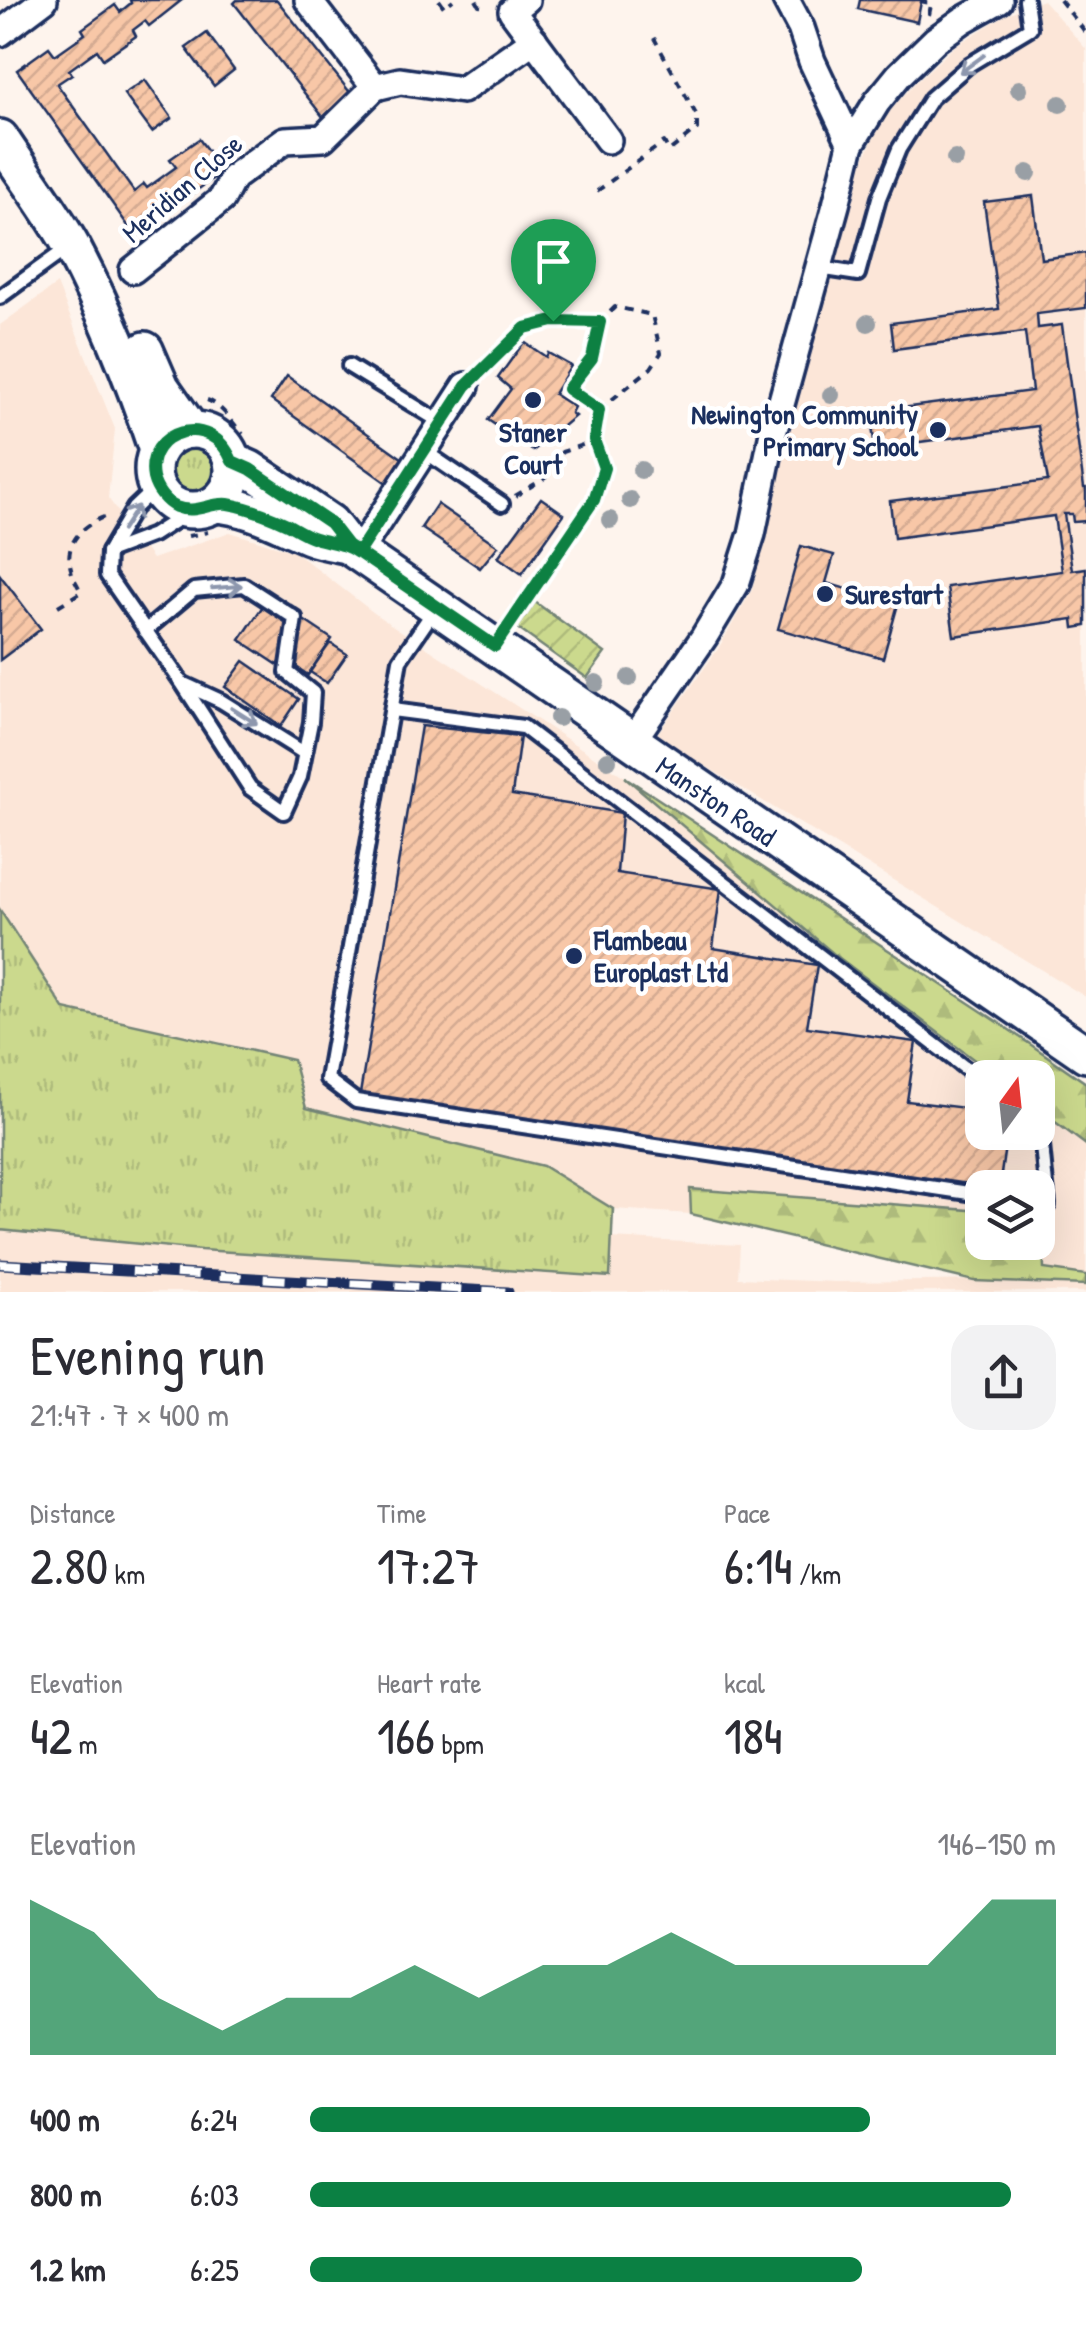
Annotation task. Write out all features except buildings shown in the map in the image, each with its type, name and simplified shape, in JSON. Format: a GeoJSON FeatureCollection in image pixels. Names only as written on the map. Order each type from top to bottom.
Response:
{"type":"FeatureCollection","features":[{"type":"Feature","properties":{"kind":"main road","name":"Manston Road"},"geometry":{"type":"LineString","coordinates":[[0,138],[71,246],[117,341],[158,450],[145,498],[203,507],[233,505],[285,523],[312,538],[352,549]]}},
{"type":"Feature","properties":{"kind":"main road","name":"Manston Road"},"geometry":{"type":"LineString","coordinates":[[71,246],[113,283],[161,387],[197,415],[205,432],[226,448],[242,452],[250,469],[330,523],[352,549],[436,608],[1086,1054]]}},
{"type":"Feature","properties":{"kind":"main road"},"geometry":{"type":"LineString","coordinates":[[158,450],[197,415]]}},
{"type":"Feature","properties":{"kind":"main road"},"geometry":{"type":"LineString","coordinates":[[203,507],[224,496],[242,452]]}},
{"type":"Feature","properties":{"kind":"street"},"geometry":{"type":"LineString","coordinates":[[0,32],[44,0]]}},
{"type":"Feature","properties":{"kind":"street"},"geometry":{"type":"LineString","coordinates":[[308,0],[375,86],[400,81],[462,90],[534,40]]}},
{"type":"Feature","properties":{"kind":"street"},"geometry":{"type":"LineString","coordinates":[[526,0],[512,10],[608,140]]}},
{"type":"Feature","properties":{"kind":"street"},"geometry":{"type":"LineString","coordinates":[[786,0],[851,144]]}},
{"type":"Feature","properties":{"kind":"street"},"geometry":{"type":"LineString","coordinates":[[631,743],[704,638],[736,584],[851,144],[898,75],[935,40],[996,0]]}},
{"type":"Feature","properties":{"kind":"street","name":"Meridian Close"},"geometry":{"type":"LineString","coordinates":[[133,270],[222,199],[232,178],[284,140],[323,138],[375,86]]}},
{"type":"Feature","properties":{"kind":"street"},"geometry":{"type":"LineString","coordinates":[[352,549],[466,386]]}},
{"type":"Feature","properties":{"kind":"lane"},"geometry":{"type":"LineString","coordinates":[[819,268],[858,274],[879,198],[899,149],[931,98],[970,64],[1030,28],[1026,0]]}},
{"type":"Feature","properties":{"kind":"lane"},"geometry":{"type":"LineString","coordinates":[[0,297],[71,246]]}},
{"type":"Feature","properties":{"kind":"lane"},"geometry":{"type":"LineString","coordinates":[[349,366],[442,422]]}},
{"type":"Feature","properties":{"kind":"lane"},"geometry":{"type":"LineString","coordinates":[[424,451],[502,504]]}},
{"type":"Feature","properties":{"kind":"lane"},"geometry":{"type":"LineString","coordinates":[[145,498],[108,552],[107,576],[250,788],[284,812],[300,777],[313,693],[287,672],[295,618],[244,584],[194,590],[145,631]]}},
{"type":"Feature","properties":{"kind":"lane"},"geometry":{"type":"LineString","coordinates":[[108,552],[153,536],[203,507]]}},
{"type":"Feature","properties":{"kind":"lane"},"geometry":{"type":"LineString","coordinates":[[436,608],[400,660],[328,1078],[356,1101],[965,1192]]}},
{"type":"Feature","properties":{"kind":"lane"},"geometry":{"type":"LineString","coordinates":[[182,684],[221,701],[304,754]]}},
{"type":"Feature","properties":{"kind":"lane"},"geometry":{"type":"LineString","coordinates":[[392,710],[523,727],[965,1069]]}},
{"type":"Feature","properties":{"kind":"path"},"geometry":{"type":"LineString","coordinates":[[439,0],[444,6],[453,0]]}},
{"type":"Feature","properties":{"kind":"path"},"geometry":{"type":"LineString","coordinates":[[1060,0],[1086,33]]}},
{"type":"Feature","properties":{"kind":"path"},"geometry":{"type":"LineString","coordinates":[[597,191],[664,142],[669,151],[697,129],[697,116],[654,38]]}},
{"type":"Feature","properties":{"kind":"path"},"geometry":{"type":"LineString","coordinates":[[495,646],[594,500],[604,468],[594,440],[599,410],[652,368],[662,353],[652,315],[615,307],[600,322],[592,358],[568,389],[599,410]]}},
{"type":"Feature","properties":{"kind":"path"},"geometry":{"type":"LineString","coordinates":[[466,386],[525,328],[553,321],[600,322]]}},
{"type":"Feature","properties":{"kind":"path"},"geometry":{"type":"LineString","coordinates":[[197,415],[212,402],[242,452]]}},
{"type":"Feature","properties":{"kind":"path"},"geometry":{"type":"LineString","coordinates":[[502,504],[545,478],[562,452],[594,440]]}},
{"type":"Feature","properties":{"kind":"path"},"geometry":{"type":"LineString","coordinates":[[58,606],[81,592],[70,568],[71,543],[86,526],[120,512],[126,503],[145,498]]}},
{"type":"Feature","properties":{"kind":"shaded area","name":"Newington Community Primary School"},"geometry":{"type":"Polygon","coordinates":[[[1043,0],[1086,49],[1086,997],[656,736],[718,649],[752,590],[849,193],[881,121],[955,46],[1007,14],[1043,0]]]}},
{"type":"Feature","properties":{"kind":"shaded area"},"geometry":{"type":"Polygon","coordinates":[[[57,284],[115,429],[108,498],[152,559],[230,532],[295,552],[378,616],[625,777],[981,1060],[965,1060],[965,1150],[1055,1150],[1055,1119],[1086,1144],[1086,1275],[1044,1269],[1044,1260],[1055,1260],[1055,1170],[965,1170],[965,1210],[691,1189],[691,1214],[613,1209],[543,1166],[306,1108],[293,1060],[64,1009],[0,910],[0,325],[57,284]]]}},
{"type":"Feature","properties":{"kind":"shaded area"},"geometry":{"type":"Polygon","coordinates":[[[0,1230],[201,1250],[609,1277],[611,1238],[740,1245],[738,1278],[836,1282],[1000,1280],[1086,1285],[1086,1292],[0,1292],[0,1230]]]}},
{"type":"Feature","properties":{"kind":"green space"},"geometry":{"type":"Polygon","coordinates":[[[193,447],[209,454],[216,470],[209,486],[193,493],[177,486],[170,470],[177,454],[193,447]]]}},
{"type":"Feature","properties":{"kind":"green space"},"geometry":{"type":"Polygon","coordinates":[[[535,602],[605,653],[587,678],[517,628],[535,602]]]}},
{"type":"Feature","properties":{"kind":"green space"},"geometry":{"type":"Polygon","coordinates":[[[625,777],[1053,1060],[974,1060],[834,954],[625,777]]]}},
{"type":"Feature","properties":{"kind":"green space"},"geometry":{"type":"Polygon","coordinates":[[[0,910],[64,1009],[293,1060],[306,1108],[543,1166],[613,1209],[610,1277],[201,1250],[0,1230],[0,910]]]}},
{"type":"Feature","properties":{"kind":"green space"},"geometry":{"type":"Polygon","coordinates":[[[1055,1062],[1086,1083],[1086,1145],[1055,1122],[1055,1062]]]}},
{"type":"Feature","properties":{"kind":"green space"},"geometry":{"type":"Polygon","coordinates":[[[690,1189],[965,1210],[965,1260],[1044,1260],[1044,1269],[1086,1275],[1086,1285],[974,1281],[691,1214],[690,1189]]]}},
{"type":"Feature","properties":{"kind":"railway"},"geometry":{"type":"LineString","coordinates":[[0,1264],[508,1292]]}},
{"type":"Feature","properties":{"kind":"place","name":"Staner Court"},"geometry":{"type":"Point","coordinates":[533,400]}},
{"type":"Feature","properties":{"kind":"place","name":"Newington Community Primary School"},"geometry":{"type":"Point","coordinates":[938,430]}},
{"type":"Feature","properties":{"kind":"place","name":"Surestart"},"geometry":{"type":"Point","coordinates":[825,594]}},
{"type":"Feature","properties":{"kind":"place","name":"Flambeau Europlast Ltd"},"geometry":{"type":"Point","coordinates":[574,956]}},
{"type":"Feature","properties":{"kind":"route"},"geometry":{"type":"LineString","coordinates":[[553,321],[525,328],[466,386],[358,553],[347,545],[312,538],[285,523],[233,505],[180,508],[156,487],[152,468],[158,450],[168,438],[179,432],[205,432],[217,438],[232,461],[330,523],[347,545],[436,608],[495,646],[594,500],[604,468],[594,440],[599,410],[568,389],[592,358],[600,322],[553,321]]}}]}
